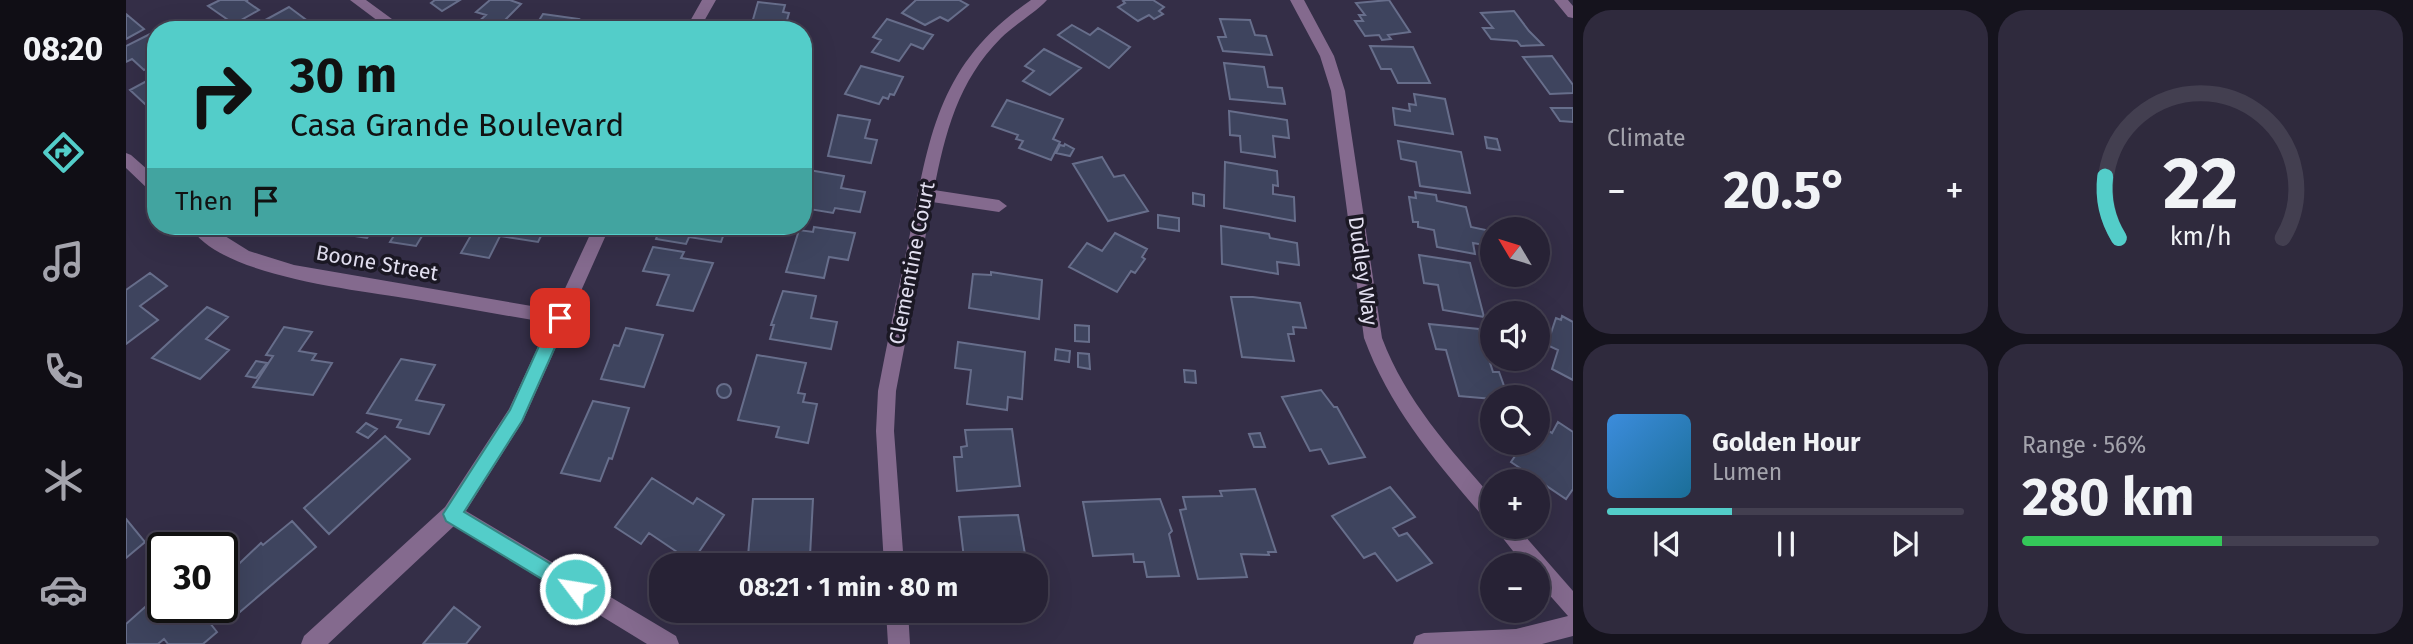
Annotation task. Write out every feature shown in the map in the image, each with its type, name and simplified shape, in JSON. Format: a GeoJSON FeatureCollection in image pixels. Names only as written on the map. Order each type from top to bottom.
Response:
{"type":"FeatureCollection","features":[{"type":"Feature","properties":{"kind":"street"},"geometry":{"type":"LineString","coordinates":[[357,0],[387,21]]}},
{"type":"Feature","properties":{"kind":"street"},"geometry":{"type":"LineString","coordinates":[[697,21],[709,0]]}},
{"type":"Feature","properties":{"kind":"street","name":"Clementine Court"},"geometry":{"type":"LineString","coordinates":[[893,553],[885,431],[887,391],[937,135],[948,102],[961,76],[981,49],[1001,29],[1040,0]]}},
{"type":"Feature","properties":{"kind":"street","name":"Dudley Way"},"geometry":{"type":"LineString","coordinates":[[1297,0],[1328,56],[1338,91],[1373,338],[1381,363],[1397,396],[1421,429],[1480,498]]}},
{"type":"Feature","properties":{"kind":"street"},"geometry":{"type":"LineString","coordinates":[[1562,0],[1573,14]]}},
{"type":"Feature","properties":{"kind":"street"},"geometry":{"type":"LineString","coordinates":[[126,159],[147,179]]}},
{"type":"Feature","properties":{"kind":"street"},"geometry":{"type":"LineString","coordinates":[[925,195],[999,206]]}},
{"type":"Feature","properties":{"kind":"street","name":"Boone Street"},"geometry":{"type":"LineString","coordinates":[[210,235],[231,251],[283,270],[560,318]]}},
{"type":"Feature","properties":{"kind":"street"},"geometry":{"type":"LineString","coordinates":[[312,644],[452,514],[516,415],[598,235]]}},
{"type":"Feature","properties":{"kind":"street"},"geometry":{"type":"LineString","coordinates":[[452,514],[668,644]]}},
{"type":"Feature","properties":{"kind":"street"},"geometry":{"type":"LineString","coordinates":[[1514,539],[1527,553]]}},
{"type":"Feature","properties":{"kind":"street"},"geometry":{"type":"LineString","coordinates":[[1550,580],[1573,607]]}},
{"type":"Feature","properties":{"kind":"street"},"geometry":{"type":"LineString","coordinates":[[898,623],[899,644]]}},
{"type":"Feature","properties":{"kind":"street"},"geometry":{"type":"LineString","coordinates":[[1424,644],[1516,640],[1573,625]]}},
{"type":"Feature","properties":{"kind":"building"},"geometry":{"type":"Polygon","coordinates":[[[220,0],[248,0],[246,1],[259,10],[239,21],[230,21],[208,6],[220,0]]]}},
{"type":"Feature","properties":{"kind":"building"},"geometry":{"type":"Polygon","coordinates":[[[435,0],[460,0],[442,11],[431,3],[435,0]]]}},
{"type":"Feature","properties":{"kind":"building"},"geometry":{"type":"Polygon","coordinates":[[[490,0],[510,0],[521,4],[504,21],[479,21],[486,15],[476,12],[490,0]]]}},
{"type":"Feature","properties":{"kind":"building"},"geometry":{"type":"Polygon","coordinates":[[[916,0],[959,0],[968,5],[948,21],[940,17],[925,25],[902,13],[916,0]]]}},
{"type":"Feature","properties":{"kind":"building"},"geometry":{"type":"Polygon","coordinates":[[[1125,0],[1153,0],[1164,7],[1159,11],[1163,14],[1154,19],[1149,15],[1138,21],[1118,7],[1125,3],[1125,0]]]}},
{"type":"Feature","properties":{"kind":"building"},"geometry":{"type":"Polygon","coordinates":[[[1389,0],[1410,32],[1388,35],[1391,39],[1382,40],[1379,35],[1365,36],[1355,21],[1363,21],[1359,15],[1365,15],[1356,3],[1389,0]]]}},
{"type":"Feature","properties":{"kind":"building"},"geometry":{"type":"Polygon","coordinates":[[[758,2],[785,5],[783,12],[789,13],[787,21],[753,21],[758,2]]]}},
{"type":"Feature","properties":{"kind":"building"},"geometry":{"type":"Polygon","coordinates":[[[289,7],[305,19],[302,21],[263,21],[289,7]]]}},
{"type":"Feature","properties":{"kind":"building"},"geometry":{"type":"Polygon","coordinates":[[[1514,11],[1543,45],[1521,46],[1517,41],[1491,39],[1483,28],[1493,28],[1481,13],[1514,11]]]}},
{"type":"Feature","properties":{"kind":"building"},"geometry":{"type":"Polygon","coordinates":[[[126,14],[144,29],[126,39],[126,14]]]}},
{"type":"Feature","properties":{"kind":"building"},"geometry":{"type":"Polygon","coordinates":[[[543,14],[579,19],[578,21],[539,21],[543,14]]]}},
{"type":"Feature","properties":{"kind":"building"},"geometry":{"type":"Polygon","coordinates":[[[887,19],[933,35],[923,49],[911,44],[899,61],[872,52],[881,40],[873,37],[887,19]]]}},
{"type":"Feature","properties":{"kind":"building"},"geometry":{"type":"Polygon","coordinates":[[[1220,19],[1250,20],[1255,35],[1266,36],[1272,55],[1223,51],[1218,37],[1226,37],[1220,19]]]}},
{"type":"Feature","properties":{"kind":"building"},"geometry":{"type":"Polygon","coordinates":[[[1072,25],[1090,35],[1098,28],[1130,47],[1109,68],[1058,35],[1072,25]]]}},
{"type":"Feature","properties":{"kind":"building"},"geometry":{"type":"Polygon","coordinates":[[[147,36],[147,68],[144,70],[132,59],[126,62],[126,46],[147,36]]]}},
{"type":"Feature","properties":{"kind":"building"},"geometry":{"type":"Polygon","coordinates":[[[1370,46],[1413,47],[1430,83],[1398,83],[1391,69],[1381,69],[1370,46]]]}},
{"type":"Feature","properties":{"kind":"building"},"geometry":{"type":"Polygon","coordinates":[[[1044,49],[1081,68],[1050,95],[1023,81],[1034,71],[1025,66],[1044,49]]]}},
{"type":"Feature","properties":{"kind":"building"},"geometry":{"type":"Polygon","coordinates":[[[1552,56],[1573,85],[1573,93],[1550,94],[1523,57],[1552,56]]]}},
{"type":"Feature","properties":{"kind":"building"},"geometry":{"type":"Polygon","coordinates":[[[1224,63],[1264,67],[1268,87],[1282,88],[1285,104],[1230,99],[1224,63]]]}},
{"type":"Feature","properties":{"kind":"building"},"geometry":{"type":"Polygon","coordinates":[[[861,66],[903,77],[894,95],[890,94],[888,99],[883,97],[879,104],[845,94],[861,66]]]}},
{"type":"Feature","properties":{"kind":"building"},"geometry":{"type":"Polygon","coordinates":[[[147,81],[147,103],[145,104],[130,90],[147,81]]]}},
{"type":"Feature","properties":{"kind":"building"},"geometry":{"type":"Polygon","coordinates":[[[1414,94],[1445,99],[1453,134],[1395,125],[1393,108],[1410,111],[1409,104],[1416,105],[1414,94]]]}},
{"type":"Feature","properties":{"kind":"building"},"geometry":{"type":"Polygon","coordinates":[[[1007,100],[1063,119],[1053,139],[1060,142],[1051,160],[1019,148],[1023,141],[1016,139],[1018,135],[992,126],[1007,100]]]}},
{"type":"Feature","properties":{"kind":"building"},"geometry":{"type":"Polygon","coordinates":[[[1551,108],[1573,108],[1573,122],[1560,121],[1551,108]]]}},
{"type":"Feature","properties":{"kind":"building"},"geometry":{"type":"Polygon","coordinates":[[[1229,111],[1287,120],[1289,138],[1273,136],[1275,157],[1241,152],[1240,136],[1230,135],[1229,111]]]}},
{"type":"Feature","properties":{"kind":"building"},"geometry":{"type":"Polygon","coordinates":[[[838,115],[870,120],[865,138],[877,140],[871,163],[828,156],[838,115]]]}},
{"type":"Feature","properties":{"kind":"building"},"geometry":{"type":"Polygon","coordinates":[[[1485,137],[1497,139],[1500,150],[1487,148],[1485,137]]]}},
{"type":"Feature","properties":{"kind":"building"},"geometry":{"type":"Polygon","coordinates":[[[1398,141],[1461,152],[1470,193],[1420,186],[1416,162],[1401,159],[1398,141]]]}},
{"type":"Feature","properties":{"kind":"building"},"geometry":{"type":"Polygon","coordinates":[[[1065,144],[1074,149],[1070,156],[1056,153],[1060,145],[1065,144]]]}},
{"type":"Feature","properties":{"kind":"building"},"geometry":{"type":"Polygon","coordinates":[[[1102,157],[1114,177],[1124,175],[1148,211],[1108,221],[1073,164],[1102,157]]]}},
{"type":"Feature","properties":{"kind":"building"},"geometry":{"type":"Polygon","coordinates":[[[1225,162],[1277,171],[1278,186],[1273,185],[1273,194],[1294,197],[1295,221],[1224,208],[1225,162]]]}},
{"type":"Feature","properties":{"kind":"building"},"geometry":{"type":"Polygon","coordinates":[[[812,171],[844,176],[841,188],[865,192],[860,212],[835,208],[833,213],[812,210],[812,171]]]}},
{"type":"Feature","properties":{"kind":"building"},"geometry":{"type":"Polygon","coordinates":[[[1415,192],[1436,195],[1437,201],[1466,207],[1471,227],[1480,229],[1480,244],[1473,243],[1475,254],[1437,247],[1434,230],[1418,227],[1418,222],[1413,222],[1409,197],[1416,198],[1415,192]]]}},
{"type":"Feature","properties":{"kind":"building"},"geometry":{"type":"Polygon","coordinates":[[[1193,193],[1204,195],[1204,206],[1193,204],[1193,193]]]}},
{"type":"Feature","properties":{"kind":"building"},"geometry":{"type":"Polygon","coordinates":[[[1158,215],[1179,218],[1179,231],[1158,228],[1158,215]]]}},
{"type":"Feature","properties":{"kind":"building"},"geometry":{"type":"Polygon","coordinates":[[[1221,226],[1269,234],[1270,238],[1297,243],[1299,265],[1277,262],[1278,274],[1222,264],[1221,226]]]}},
{"type":"Feature","properties":{"kind":"building"},"geometry":{"type":"Polygon","coordinates":[[[814,227],[855,233],[848,260],[829,257],[824,278],[786,272],[797,235],[812,235],[814,227]]]}},
{"type":"Feature","properties":{"kind":"building"},"geometry":{"type":"Polygon","coordinates":[[[1115,233],[1147,249],[1142,257],[1145,259],[1135,273],[1131,271],[1117,292],[1069,267],[1087,243],[1102,251],[1115,233]]]}},
{"type":"Feature","properties":{"kind":"building"},"geometry":{"type":"Polygon","coordinates":[[[348,235],[369,235],[367,238],[348,235]]]}},
{"type":"Feature","properties":{"kind":"building"},"geometry":{"type":"Polygon","coordinates":[[[394,235],[423,235],[416,246],[390,242],[394,235]]]}},
{"type":"Feature","properties":{"kind":"building"},"geometry":{"type":"Polygon","coordinates":[[[471,235],[542,235],[538,242],[500,236],[489,258],[461,253],[471,235]]]}},
{"type":"Feature","properties":{"kind":"building"},"geometry":{"type":"Polygon","coordinates":[[[658,235],[724,235],[721,242],[689,237],[686,244],[656,239],[658,235]]]}},
{"type":"Feature","properties":{"kind":"building"},"geometry":{"type":"Polygon","coordinates":[[[653,247],[684,252],[681,258],[713,263],[693,311],[657,305],[669,275],[643,271],[653,247]]]}},
{"type":"Feature","properties":{"kind":"building"},"geometry":{"type":"Polygon","coordinates":[[[1419,255],[1470,263],[1480,302],[1480,316],[1443,310],[1438,285],[1424,283],[1419,255]]]}},
{"type":"Feature","properties":{"kind":"building"},"geometry":{"type":"Polygon","coordinates":[[[991,272],[1042,280],[1039,319],[969,308],[973,274],[991,275],[991,272]]]}},
{"type":"Feature","properties":{"kind":"building"},"geometry":{"type":"Polygon","coordinates":[[[150,273],[167,286],[140,306],[158,320],[126,344],[126,290],[150,273]]]}},
{"type":"Feature","properties":{"kind":"building"},"geometry":{"type":"Polygon","coordinates":[[[783,291],[816,296],[811,318],[837,322],[831,349],[770,339],[774,325],[771,325],[783,291]]]}},
{"type":"Feature","properties":{"kind":"building"},"geometry":{"type":"Polygon","coordinates":[[[1231,297],[1300,303],[1306,328],[1293,327],[1294,334],[1288,334],[1294,361],[1242,357],[1231,297]]]}},
{"type":"Feature","properties":{"kind":"building"},"geometry":{"type":"Polygon","coordinates":[[[207,307],[228,317],[206,339],[229,350],[200,379],[152,358],[207,307]]]}},
{"type":"Feature","properties":{"kind":"building"},"geometry":{"type":"Polygon","coordinates":[[[1562,316],[1573,322],[1573,380],[1552,369],[1558,350],[1550,346],[1550,336],[1556,318],[1561,320],[1562,316]]]}},
{"type":"Feature","properties":{"kind":"building"},"geometry":{"type":"Polygon","coordinates":[[[1429,324],[1479,329],[1480,371],[1499,372],[1504,385],[1480,385],[1480,398],[1459,396],[1446,350],[1436,349],[1429,324]]]}},
{"type":"Feature","properties":{"kind":"building"},"geometry":{"type":"Polygon","coordinates":[[[1075,325],[1089,326],[1089,342],[1075,341],[1075,325]]]}},
{"type":"Feature","properties":{"kind":"building"},"geometry":{"type":"Polygon","coordinates":[[[284,327],[312,332],[299,351],[316,354],[312,360],[332,363],[313,395],[253,387],[273,356],[266,355],[284,327]]]}},
{"type":"Feature","properties":{"kind":"building"},"geometry":{"type":"Polygon","coordinates":[[[626,328],[663,335],[644,387],[601,379],[614,345],[619,346],[626,328]]]}},
{"type":"Feature","properties":{"kind":"building"},"geometry":{"type":"Polygon","coordinates":[[[958,342],[1025,352],[1022,399],[1008,397],[1007,410],[967,404],[971,370],[955,368],[958,342]]]}},
{"type":"Feature","properties":{"kind":"building"},"geometry":{"type":"Polygon","coordinates":[[[1056,349],[1070,351],[1069,362],[1055,360],[1056,349]]]}},
{"type":"Feature","properties":{"kind":"building"},"geometry":{"type":"Polygon","coordinates":[[[1078,353],[1089,354],[1090,369],[1078,367],[1078,353]]]}},
{"type":"Feature","properties":{"kind":"building"},"geometry":{"type":"Polygon","coordinates":[[[757,355],[806,363],[798,393],[805,394],[803,402],[817,404],[808,443],[776,437],[779,427],[738,420],[757,355]]]}},
{"type":"Feature","properties":{"kind":"building"},"geometry":{"type":"Polygon","coordinates":[[[401,359],[435,365],[416,400],[444,405],[429,434],[397,427],[401,420],[367,413],[401,359]]]}},
{"type":"Feature","properties":{"kind":"building"},"geometry":{"type":"Polygon","coordinates":[[[256,361],[267,363],[256,378],[246,376],[256,361]]]}},
{"type":"Feature","properties":{"kind":"building"},"geometry":{"type":"Polygon","coordinates":[[[1184,370],[1195,371],[1196,383],[1185,382],[1184,370]]]}},
{"type":"Feature","properties":{"kind":"building"},"geometry":{"type":"Polygon","coordinates":[[[721,384],[727,384],[731,391],[727,398],[721,398],[717,394],[717,388],[721,384]]]}},
{"type":"Feature","properties":{"kind":"building"},"geometry":{"type":"Polygon","coordinates":[[[1321,390],[1334,407],[1337,407],[1365,457],[1329,464],[1321,449],[1310,451],[1282,397],[1321,390]]]}},
{"type":"Feature","properties":{"kind":"building"},"geometry":{"type":"Polygon","coordinates":[[[593,401],[629,408],[612,459],[609,458],[600,481],[561,473],[593,401]]]}},
{"type":"Feature","properties":{"kind":"building"},"geometry":{"type":"Polygon","coordinates":[[[1558,422],[1573,432],[1573,489],[1566,499],[1550,488],[1550,469],[1521,469],[1511,462],[1516,455],[1550,455],[1550,432],[1552,433],[1558,422]]]}},
{"type":"Feature","properties":{"kind":"building"},"geometry":{"type":"Polygon","coordinates":[[[366,423],[377,429],[368,438],[357,432],[366,423]]]}},
{"type":"Feature","properties":{"kind":"building"},"geometry":{"type":"Polygon","coordinates":[[[1012,429],[1020,486],[957,491],[954,457],[962,457],[961,447],[967,446],[965,430],[1012,429]]]}},
{"type":"Feature","properties":{"kind":"building"},"geometry":{"type":"Polygon","coordinates":[[[1260,433],[1265,447],[1254,447],[1249,434],[1260,433]]]}},
{"type":"Feature","properties":{"kind":"building"},"geometry":{"type":"Polygon","coordinates":[[[385,436],[410,459],[329,534],[304,508],[385,436]]]}},
{"type":"Feature","properties":{"kind":"building"},"geometry":{"type":"Polygon","coordinates":[[[652,478],[693,504],[697,498],[724,515],[698,553],[679,553],[649,533],[641,544],[615,527],[652,478]]]}},
{"type":"Feature","properties":{"kind":"building"},"geometry":{"type":"Polygon","coordinates":[[[1390,487],[1415,517],[1393,528],[1399,536],[1407,533],[1432,563],[1397,581],[1375,553],[1364,558],[1332,516],[1390,487]]]}},
{"type":"Feature","properties":{"kind":"building"},"geometry":{"type":"Polygon","coordinates":[[[1255,489],[1276,552],[1268,552],[1269,555],[1241,554],[1247,577],[1198,579],[1180,510],[1186,509],[1183,497],[1222,496],[1220,491],[1255,489]]]}},
{"type":"Feature","properties":{"kind":"building"},"geometry":{"type":"Polygon","coordinates":[[[753,499],[813,499],[810,553],[748,553],[753,499]]]}},
{"type":"Feature","properties":{"kind":"building"},"geometry":{"type":"Polygon","coordinates":[[[1160,499],[1172,531],[1169,534],[1179,576],[1147,577],[1144,562],[1134,562],[1133,554],[1093,556],[1083,502],[1160,499]]]}},
{"type":"Feature","properties":{"kind":"building"},"geometry":{"type":"Polygon","coordinates":[[[1018,515],[1025,553],[963,553],[959,517],[1018,515]]]}},
{"type":"Feature","properties":{"kind":"building"},"geometry":{"type":"Polygon","coordinates":[[[126,519],[145,542],[126,558],[126,519]]]}},
{"type":"Feature","properties":{"kind":"building"},"geometry":{"type":"Polygon","coordinates":[[[292,521],[316,547],[238,614],[238,565],[261,543],[263,545],[292,521]]]}},
{"type":"Feature","properties":{"kind":"building"},"geometry":{"type":"Polygon","coordinates":[[[147,605],[147,623],[210,623],[217,632],[203,644],[168,644],[164,639],[158,644],[126,644],[126,624],[147,605]]]}},
{"type":"Feature","properties":{"kind":"building"},"geometry":{"type":"Polygon","coordinates":[[[454,607],[480,627],[466,644],[423,644],[454,607]]]}},
{"type":"Feature","properties":{"kind":"route"},"geometry":{"type":"LineString","coordinates":[[560,318],[516,415],[452,514],[575,589]]}}]}
